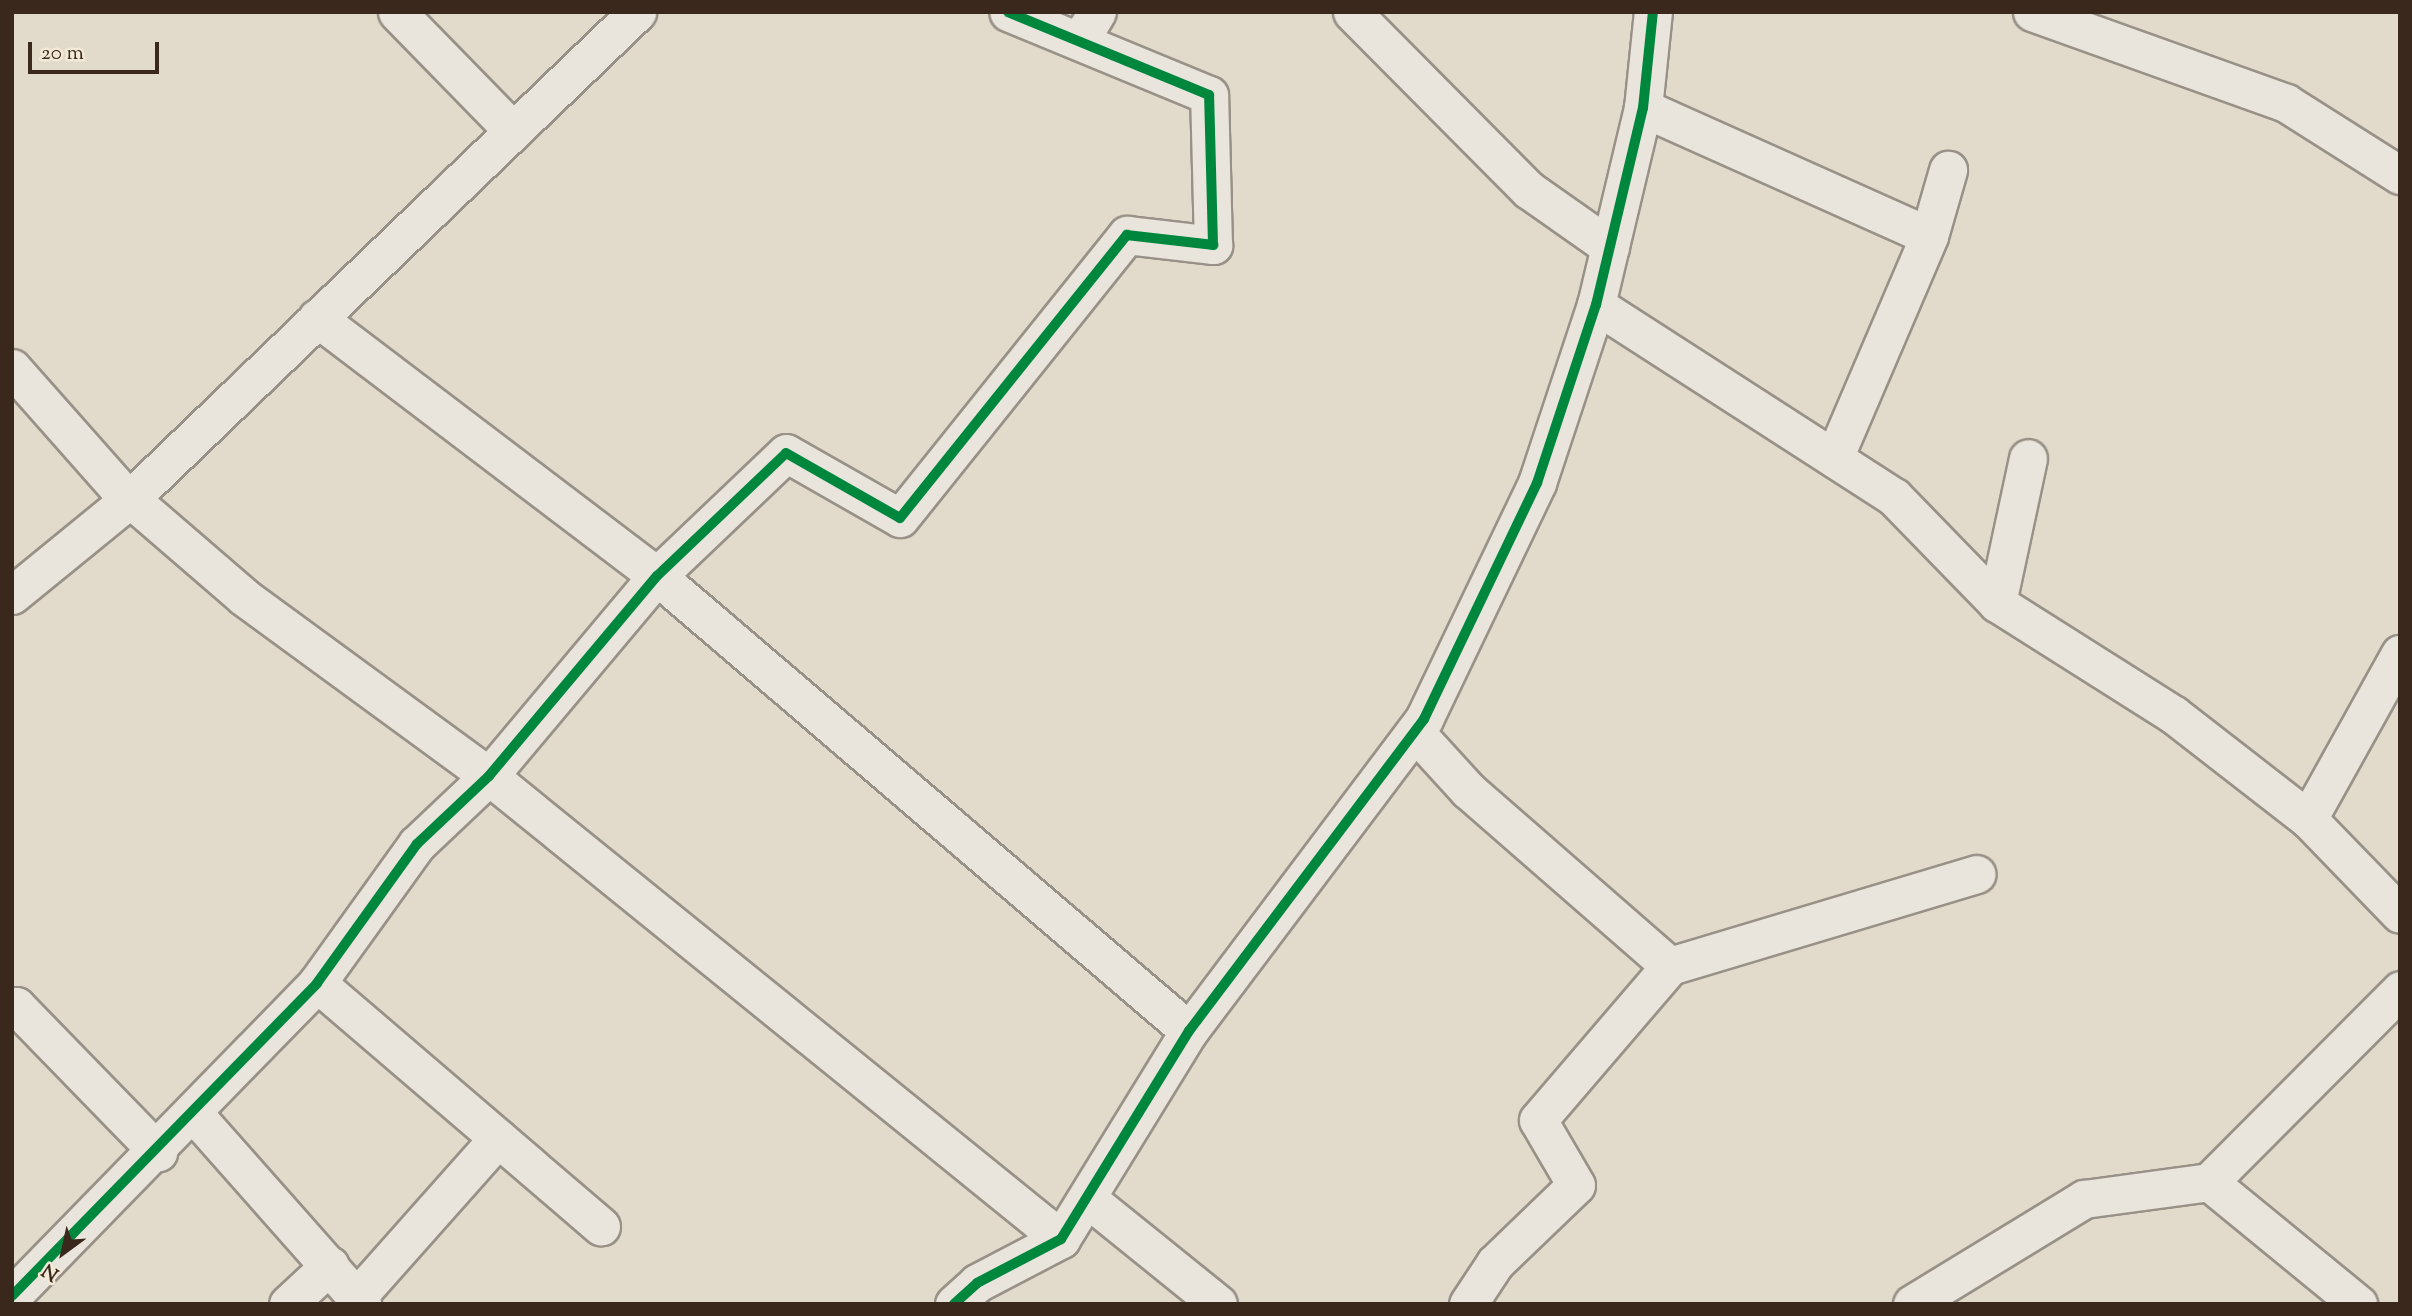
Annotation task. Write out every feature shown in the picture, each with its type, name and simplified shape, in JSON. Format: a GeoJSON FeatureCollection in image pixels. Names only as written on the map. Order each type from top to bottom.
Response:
{"type":"FeatureCollection","features":[{"type":"Feature","properties":{"kind":"street"},"geometry":{"type":"LineString","coordinates":[[397,12],[513,131]]}},
{"type":"Feature","properties":{"kind":"street"},"geometry":{"type":"LineString","coordinates":[[12,595],[131,498],[637,12]]}},
{"type":"Feature","properties":{"kind":"street"},"geometry":{"type":"LineString","coordinates":[[12,1296],[158,1152],[317,983],[417,844],[489,776],[657,576],[786,453],[900,519],[1127,235],[1213,245],[1209,94],[1088,26],[1008,12]]}},
{"type":"Feature","properties":{"kind":"street"},"geometry":{"type":"LineString","coordinates":[[1352,12],[1529,190],[1610,247]]}},
{"type":"Feature","properties":{"kind":"street"},"geometry":{"type":"LineString","coordinates":[[962,1301],[977,1283],[1061,1239],[1189,1031],[1415,732],[1537,482],[1596,305],[1643,108],[1653,12]]}},
{"type":"Feature","properties":{"kind":"street"},"geometry":{"type":"LineString","coordinates":[[2032,12],[2286,103],[2400,175]]}},
{"type":"Feature","properties":{"kind":"street"},"geometry":{"type":"LineString","coordinates":[[1643,108],[1929,236]]}},
{"type":"Feature","properties":{"kind":"street"},"geometry":{"type":"LineString","coordinates":[[1833,458],[1929,236],[1948,170]]}},
{"type":"Feature","properties":{"kind":"street"},"geometry":{"type":"LineString","coordinates":[[1596,305],[1894,496],[1997,603],[2174,716],[2308,819],[2400,914]]}},
{"type":"Feature","properties":{"kind":"street"},"geometry":{"type":"LineString","coordinates":[[317,318],[657,576],[1189,1031]]}},
{"type":"Feature","properties":{"kind":"street"},"geometry":{"type":"LineString","coordinates":[[12,368],[131,498],[244,597],[489,776],[1061,1239]]}},
{"type":"Feature","properties":{"kind":"street"},"geometry":{"type":"LineString","coordinates":[[1997,603],[2028,458]]}},
{"type":"Feature","properties":{"kind":"street"},"geometry":{"type":"LineString","coordinates":[[2308,819],[2400,654]]}},
{"type":"Feature","properties":{"kind":"street"},"geometry":{"type":"LineString","coordinates":[[1415,732],[1468,790],[1670,966]]}},
{"type":"Feature","properties":{"kind":"street"},"geometry":{"type":"LineString","coordinates":[[1479,1299],[1495,1263],[1576,1185],[1538,1120],[1670,966],[1978,874]]}},
{"type":"Feature","properties":{"kind":"street"},"geometry":{"type":"LineString","coordinates":[[317,983],[601,1226]]}},
{"type":"Feature","properties":{"kind":"street"},"geometry":{"type":"LineString","coordinates":[[1912,1304],[2084,1199],[2209,1182],[2400,990]]}},
{"type":"Feature","properties":{"kind":"street"},"geometry":{"type":"LineString","coordinates":[[12,1009],[16,1006],[158,1152]]}},
{"type":"Feature","properties":{"kind":"street"},"geometry":{"type":"LineString","coordinates":[[194,1114],[359,1301],[498,1138]]}},
{"type":"Feature","properties":{"kind":"street"},"geometry":{"type":"LineString","coordinates":[[2209,1182],[2358,1304]]}},
{"type":"Feature","properties":{"kind":"street"},"geometry":{"type":"LineString","coordinates":[[1088,1199],[1218,1304]]}},
{"type":"Feature","properties":{"kind":"street"},"geometry":{"type":"LineString","coordinates":[[288,1304],[330,1265]]}},
{"type":"Feature","properties":{"kind":"cycle path"},"geometry":{"type":"LineString","coordinates":[[12,1296],[317,983],[417,844],[489,776],[657,576],[786,453],[900,518],[1127,235],[1213,245],[1209,95],[1008,12]]}},
{"type":"Feature","properties":{"kind":"cycle path"},"geometry":{"type":"LineString","coordinates":[[954,1304],[977,1283],[1061,1239],[1189,1031],[1424,719],[1537,483],[1596,305],[1643,108],[1653,12]]}}]}
